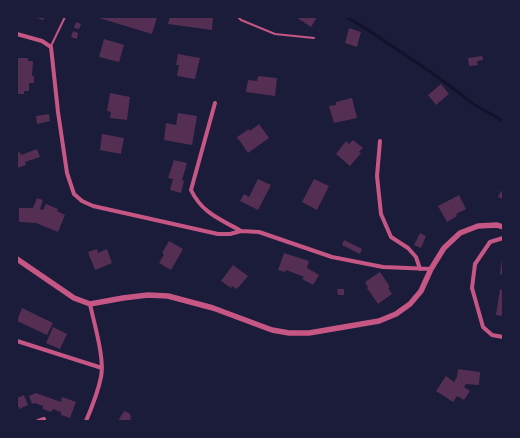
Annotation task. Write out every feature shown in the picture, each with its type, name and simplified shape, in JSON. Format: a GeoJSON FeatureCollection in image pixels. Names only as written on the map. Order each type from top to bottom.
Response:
{"type":"FeatureCollection","features":[{"type":"Feature","properties":{"kind":"street"},"geometry":{"type":"LineString","coordinates":[[17,34],[42,41],[51,47],[58,112],[67,172],[74,194],[82,201],[93,206],[218,234],[230,234],[241,231],[259,232],[332,257],[383,267],[431,269]]}},
{"type":"Feature","properties":{"kind":"street"},"geometry":{"type":"LineString","coordinates":[[215,102],[191,190],[196,200],[209,213],[241,231]]}},
{"type":"Feature","properties":{"kind":"street"},"geometry":{"type":"LineString","coordinates":[[380,141],[377,176],[381,214],[391,237],[408,248],[416,257],[420,268]]}},
{"type":"Feature","properties":{"kind":"street"},"geometry":{"type":"LineString","coordinates":[[17,259],[74,298],[90,304],[148,295],[168,296],[213,308],[272,330],[309,333],[379,321],[396,314],[410,304],[421,291],[431,269],[444,248],[460,233],[478,226],[503,226]]}},
{"type":"Feature","properties":{"kind":"street"},"geometry":{"type":"LineString","coordinates":[[503,238],[490,242],[475,264],[472,288],[483,327],[492,335],[503,337]]}},
{"type":"Feature","properties":{"kind":"street"},"geometry":{"type":"LineString","coordinates":[[86,421],[102,376],[100,352],[90,304]]}},
{"type":"Feature","properties":{"kind":"street"},"geometry":{"type":"LineString","coordinates":[[17,341],[102,368]]}},
{"type":"Feature","properties":{"kind":"street"},"geometry":{"type":"LineString","coordinates":[[38,421],[44,419]]}},
{"type":"Feature","properties":{"kind":"lane"},"geometry":{"type":"LineString","coordinates":[[51,47],[65,17]]}},
{"type":"Feature","properties":{"kind":"lane"},"geometry":{"type":"LineString","coordinates":[[238,17],[241,20],[275,34],[314,38]]}},
{"type":"Feature","properties":{"kind":"building"},"geometry":{"type":"Polygon","coordinates":[[[34,17],[44,17],[43,20],[34,17]]]}},
{"type":"Feature","properties":{"kind":"building"},"geometry":{"type":"Polygon","coordinates":[[[96,17],[157,17],[152,34],[96,17]]]}},
{"type":"Feature","properties":{"kind":"building"},"geometry":{"type":"Polygon","coordinates":[[[170,17],[213,17],[212,30],[168,24],[170,17]]]}},
{"type":"Feature","properties":{"kind":"building"},"geometry":{"type":"Polygon","coordinates":[[[296,17],[317,17],[311,27],[296,17]]]}},
{"type":"Feature","properties":{"kind":"building"},"geometry":{"type":"Polygon","coordinates":[[[76,22],[81,24],[79,29],[74,28],[76,22]]]}},
{"type":"Feature","properties":{"kind":"building"},"geometry":{"type":"Polygon","coordinates":[[[349,28],[361,32],[357,47],[345,43],[349,28]]]}},
{"type":"Feature","properties":{"kind":"building"},"geometry":{"type":"Polygon","coordinates":[[[73,31],[78,33],[77,39],[71,37],[73,31]]]}},
{"type":"Feature","properties":{"kind":"building"},"geometry":{"type":"Polygon","coordinates":[[[104,39],[124,45],[119,62],[99,57],[104,39]]]}},
{"type":"Feature","properties":{"kind":"building"},"geometry":{"type":"Polygon","coordinates":[[[178,54],[200,58],[195,79],[177,76],[179,65],[176,65],[178,54]]]}},
{"type":"Feature","properties":{"kind":"building"},"geometry":{"type":"Polygon","coordinates":[[[482,56],[483,60],[477,61],[478,65],[469,66],[468,58],[482,56]]]}},
{"type":"Feature","properties":{"kind":"building"},"geometry":{"type":"Polygon","coordinates":[[[17,58],[28,58],[28,61],[33,61],[32,76],[34,76],[34,83],[29,83],[29,91],[24,91],[24,94],[17,94],[17,58]]]}},
{"type":"Feature","properties":{"kind":"building"},"geometry":{"type":"Polygon","coordinates":[[[258,76],[277,78],[275,96],[246,92],[248,80],[257,81],[258,76]]]}},
{"type":"Feature","properties":{"kind":"building"},"geometry":{"type":"Polygon","coordinates":[[[441,84],[449,94],[436,105],[428,95],[441,84]]]}},
{"type":"Feature","properties":{"kind":"building"},"geometry":{"type":"Polygon","coordinates":[[[110,93],[130,97],[127,120],[110,118],[111,112],[107,111],[110,93]]]}},
{"type":"Feature","properties":{"kind":"building"},"geometry":{"type":"Polygon","coordinates":[[[352,98],[357,118],[334,123],[329,106],[336,105],[336,102],[352,98]]]}},
{"type":"Feature","properties":{"kind":"building"},"geometry":{"type":"Polygon","coordinates":[[[178,113],[197,116],[192,145],[164,140],[166,123],[176,125],[178,113]]]}},
{"type":"Feature","properties":{"kind":"building"},"geometry":{"type":"Polygon","coordinates":[[[49,114],[50,121],[37,124],[36,116],[49,114]]]}},
{"type":"Feature","properties":{"kind":"building"},"geometry":{"type":"Polygon","coordinates":[[[259,124],[269,138],[248,153],[237,137],[249,129],[250,131],[259,124]]]}},
{"type":"Feature","properties":{"kind":"building"},"geometry":{"type":"Polygon","coordinates":[[[102,134],[124,138],[121,154],[100,150],[102,134]]]}},
{"type":"Feature","properties":{"kind":"building"},"geometry":{"type":"Polygon","coordinates":[[[353,140],[363,148],[359,152],[361,153],[350,166],[336,154],[346,141],[349,144],[353,140]]]}},
{"type":"Feature","properties":{"kind":"building"},"geometry":{"type":"Polygon","coordinates":[[[37,149],[40,157],[25,162],[26,165],[17,168],[17,153],[20,152],[21,155],[37,149]]]}},
{"type":"Feature","properties":{"kind":"building"},"geometry":{"type":"Polygon","coordinates":[[[174,160],[187,163],[182,180],[184,181],[181,193],[170,190],[173,179],[168,178],[174,160]]]}},
{"type":"Feature","properties":{"kind":"building"},"geometry":{"type":"Polygon","coordinates":[[[258,179],[271,185],[258,210],[240,201],[244,194],[249,197],[258,179]]]}},
{"type":"Feature","properties":{"kind":"building"},"geometry":{"type":"Polygon","coordinates":[[[314,179],[329,186],[317,210],[302,202],[314,179]]]}},
{"type":"Feature","properties":{"kind":"building"},"geometry":{"type":"Polygon","coordinates":[[[501,191],[503,192],[503,199],[498,197],[501,191]]]}},
{"type":"Feature","properties":{"kind":"building"},"geometry":{"type":"Polygon","coordinates":[[[459,195],[466,209],[456,214],[457,216],[447,222],[438,206],[459,195]]]}},
{"type":"Feature","properties":{"kind":"building"},"geometry":{"type":"Polygon","coordinates":[[[37,198],[43,200],[40,209],[43,210],[46,204],[58,209],[57,211],[65,215],[58,232],[36,223],[19,222],[19,208],[33,208],[37,198]]]}},
{"type":"Feature","properties":{"kind":"building"},"geometry":{"type":"Polygon","coordinates":[[[420,233],[426,236],[421,248],[414,245],[420,233]]]}},
{"type":"Feature","properties":{"kind":"building"},"geometry":{"type":"Polygon","coordinates":[[[344,240],[362,249],[360,254],[342,245],[344,240]]]}},
{"type":"Feature","properties":{"kind":"building"},"geometry":{"type":"Polygon","coordinates":[[[169,241],[183,249],[171,270],[159,263],[164,254],[162,253],[169,241]]]}},
{"type":"Feature","properties":{"kind":"building"},"geometry":{"type":"Polygon","coordinates":[[[97,249],[98,253],[107,249],[112,263],[95,270],[88,252],[97,249]]]}},
{"type":"Feature","properties":{"kind":"building"},"geometry":{"type":"Polygon","coordinates":[[[284,253],[309,261],[307,268],[319,275],[313,285],[302,279],[304,277],[302,276],[286,270],[285,272],[278,270],[284,253]]]}},
{"type":"Feature","properties":{"kind":"building"},"geometry":{"type":"Polygon","coordinates":[[[503,259],[503,275],[500,274],[503,259]]]}},
{"type":"Feature","properties":{"kind":"building"},"geometry":{"type":"Polygon","coordinates":[[[233,265],[248,276],[237,289],[232,286],[231,288],[221,281],[233,265]]]}},
{"type":"Feature","properties":{"kind":"building"},"geometry":{"type":"Polygon","coordinates":[[[380,272],[390,287],[388,288],[392,294],[378,304],[367,288],[368,287],[365,282],[380,272]]]}},
{"type":"Feature","properties":{"kind":"building"},"geometry":{"type":"Polygon","coordinates":[[[337,289],[344,289],[344,295],[338,295],[337,289]]]}},
{"type":"Feature","properties":{"kind":"building"},"geometry":{"type":"Polygon","coordinates":[[[500,289],[503,290],[503,316],[496,315],[500,289]]]}},
{"type":"Feature","properties":{"kind":"building"},"geometry":{"type":"Polygon","coordinates":[[[22,308],[53,323],[47,335],[17,321],[22,308]]]}},
{"type":"Feature","properties":{"kind":"building"},"geometry":{"type":"Polygon","coordinates":[[[53,327],[67,334],[60,349],[46,343],[53,327]]]}},
{"type":"Feature","properties":{"kind":"building"},"geometry":{"type":"Polygon","coordinates":[[[458,369],[480,372],[479,385],[466,384],[464,387],[470,391],[464,400],[457,396],[453,402],[436,391],[446,376],[454,382],[457,377],[458,369]]]}},
{"type":"Feature","properties":{"kind":"building"},"geometry":{"type":"Polygon","coordinates":[[[36,393],[61,402],[62,397],[76,402],[70,418],[61,415],[61,412],[53,409],[51,412],[43,409],[43,406],[35,403],[32,404],[29,396],[36,393]]]}},
{"type":"Feature","properties":{"kind":"building"},"geometry":{"type":"Polygon","coordinates":[[[24,395],[28,405],[19,409],[19,407],[17,407],[17,398],[24,395]]]}},
{"type":"Feature","properties":{"kind":"building"},"geometry":{"type":"Polygon","coordinates":[[[124,411],[129,413],[131,416],[130,419],[134,421],[118,421],[124,411]]]}},
{"type":"Feature","properties":{"kind":"waterway"},"geometry":{"type":"LineString","coordinates":[[346,17],[435,75],[475,105],[503,121]]}}]}
